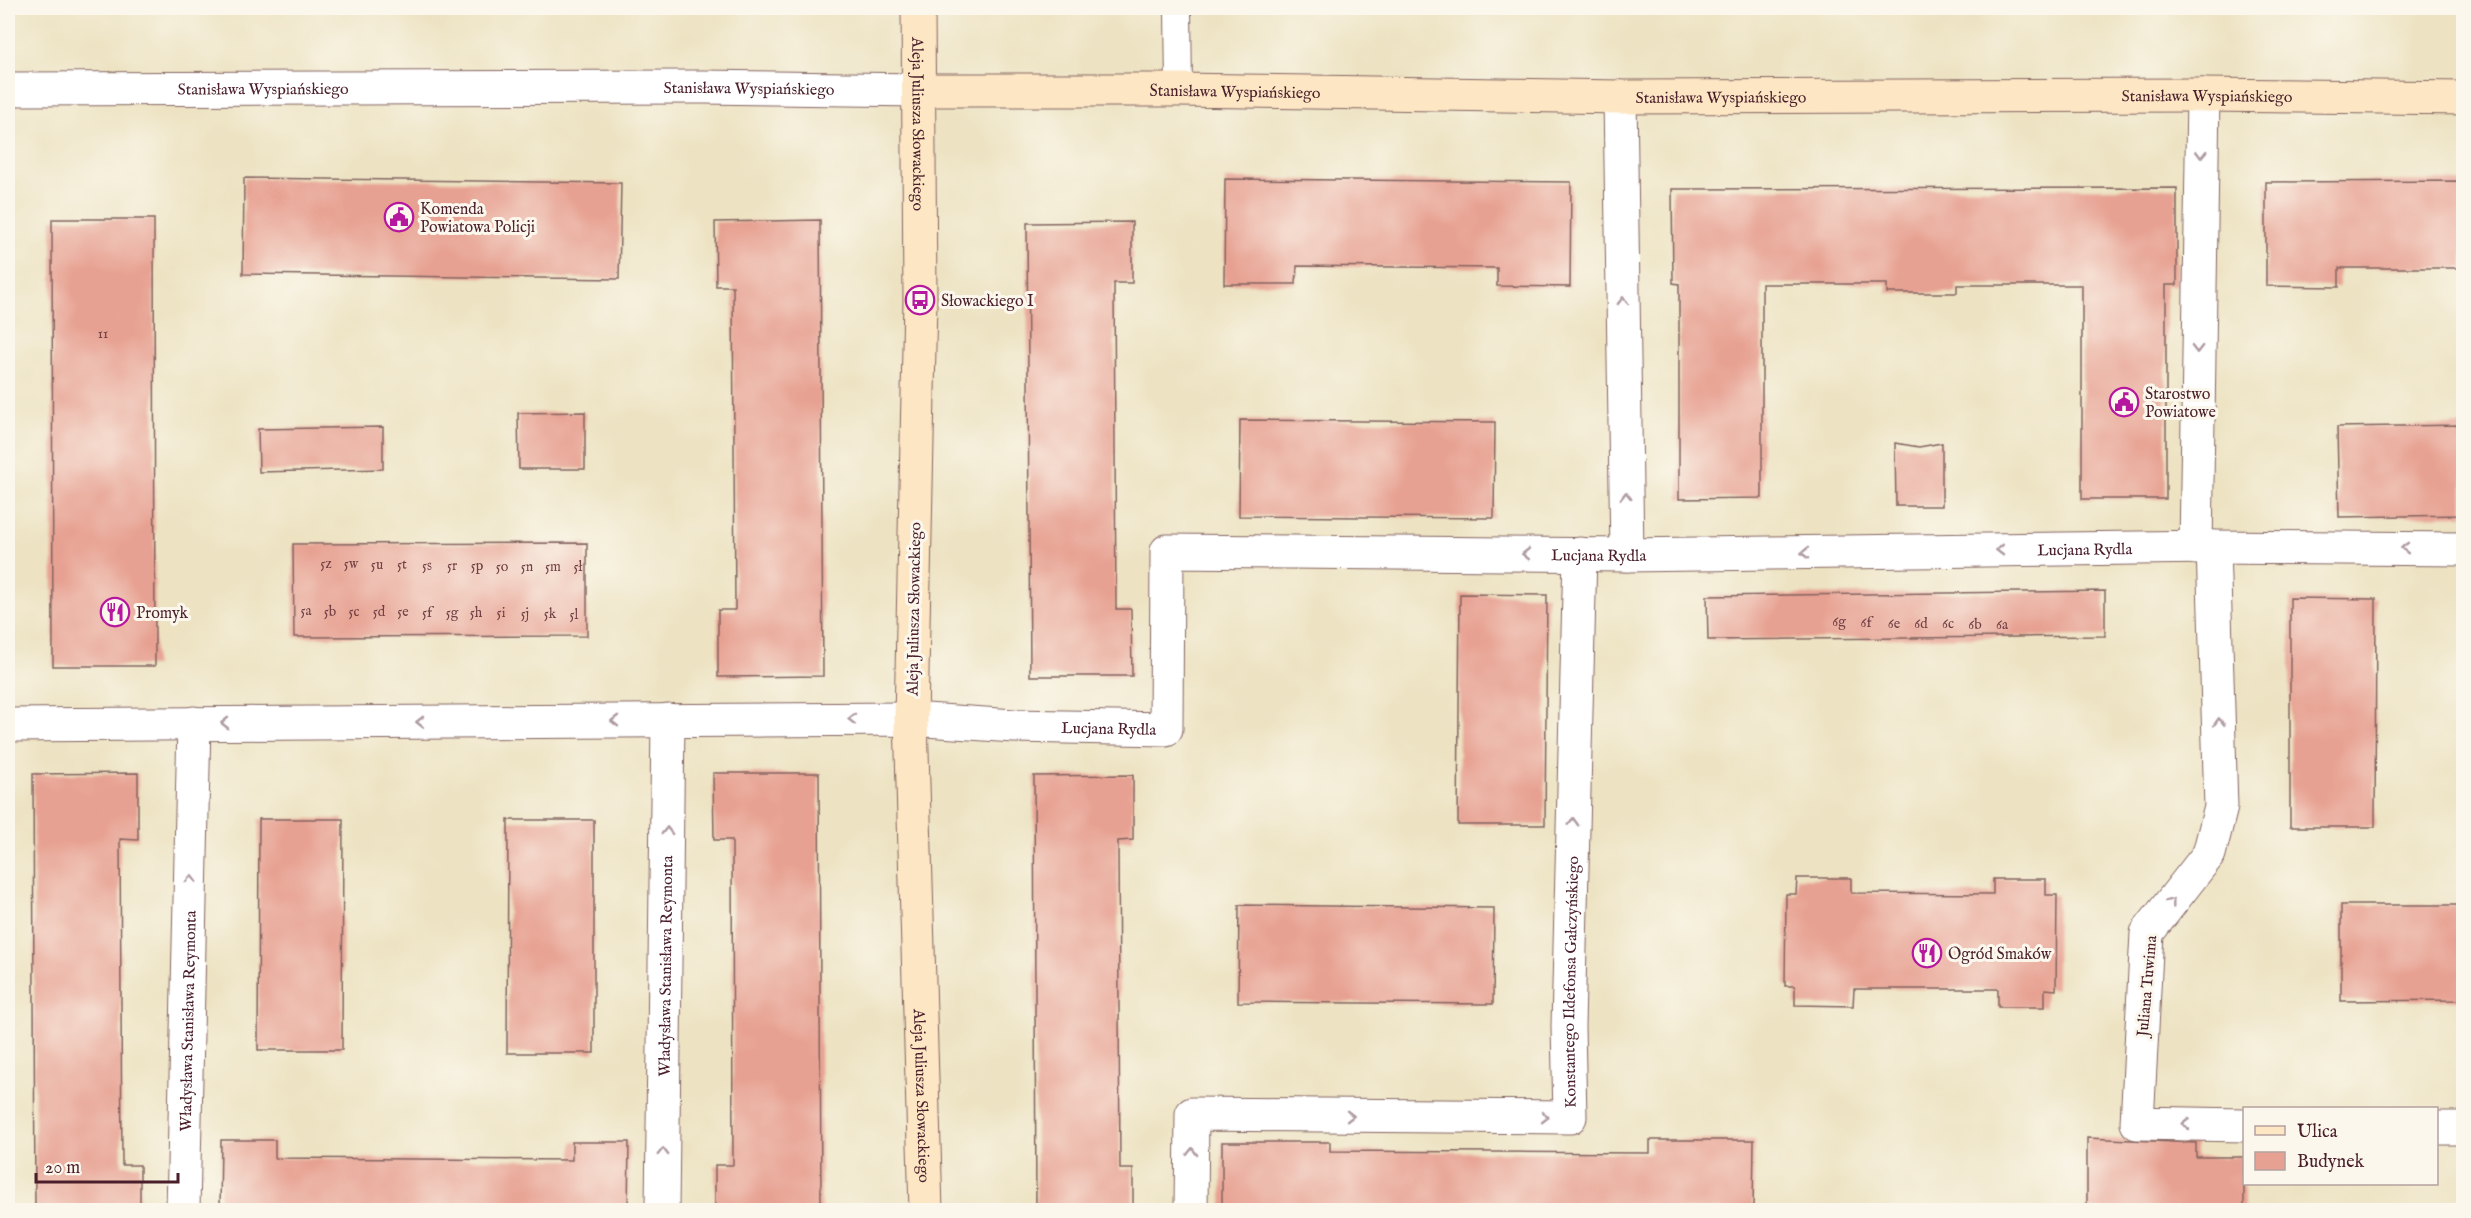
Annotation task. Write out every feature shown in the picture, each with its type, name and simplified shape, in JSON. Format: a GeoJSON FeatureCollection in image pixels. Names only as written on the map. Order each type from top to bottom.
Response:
{"type":"FeatureCollection","features":[{"type":"Feature","properties":{"kind":"street","name":"Aleja Juliusza Słowackiego"},"geometry":{"type":"LineString","coordinates":[[918,8],[920,311],[911,719],[926,1210]]}},
{"type":"Feature","properties":{"kind":"street","name":"Stanisława Wyspiańskiego"},"geometry":{"type":"LineString","coordinates":[[8,89],[704,87],[1179,90],[1620,97],[2203,95],[2463,98]]}},
{"type":"Feature","properties":{"kind":"street"},"geometry":{"type":"LineString","coordinates":[[2203,95],[2205,548]]}},
{"type":"Feature","properties":{"kind":"street"},"geometry":{"type":"LineString","coordinates":[[1620,97],[1627,555]]}},
{"type":"Feature","properties":{"kind":"street","name":"Lucjana Rydla"},"geometry":{"type":"LineString","coordinates":[[911,719],[1014,726],[1166,729],[1167,551],[1627,555],[2205,548],[2463,549]]}},
{"type":"Feature","properties":{"kind":"street","name":"Juliana Tuwima"},"geometry":{"type":"LineString","coordinates":[[2205,548],[2221,807],[2209,854],[2147,933],[2137,1123],[2243,1125]]}},
{"type":"Feature","properties":{"kind":"street","name":"Konstantego Ildefonsa Gałczyńskiego"},"geometry":{"type":"LineString","coordinates":[[1191,1210],[1192,1114],[1570,1118],[1568,1026],[1580,554]]}},
{"type":"Feature","properties":{"kind":"street"},"geometry":{"type":"LineString","coordinates":[[8,725],[911,719]]}},
{"type":"Feature","properties":{"kind":"street","name":"Władysława Stanisława Reymonta"},"geometry":{"type":"LineString","coordinates":[[663,1210],[668,720]]}},
{"type":"Feature","properties":{"kind":"street","name":"Władysława Stanisława Reymonta"},"geometry":{"type":"LineString","coordinates":[[183,1210],[194,723]]}},
{"type":"Feature","properties":{"kind":"street"},"geometry":{"type":"LineString","coordinates":[[2438,1128],[2463,1128]]}},
{"type":"Feature","properties":{"kind":"lane"},"geometry":{"type":"LineString","coordinates":[[1178,8],[1179,90]]}},
{"type":"Feature","properties":{"kind":"building"},"geometry":{"type":"Polygon","coordinates":[[[244,178],[621,183],[619,279],[243,274],[244,178]]]}},
{"type":"Feature","properties":{"kind":"building"},"geometry":{"type":"Polygon","coordinates":[[[1225,179],[1571,182],[1570,287],[1497,286],[1497,268],[1297,266],[1296,284],[1224,284],[1225,179]]]}},
{"type":"Feature","properties":{"kind":"building"},"geometry":{"type":"Polygon","coordinates":[[[2463,181],[2463,268],[2339,268],[2339,287],[2266,286],[2266,182],[2463,181]]]}},
{"type":"Feature","properties":{"kind":"building","name":"Starostwo Powiatowe"},"geometry":{"type":"Polygon","coordinates":[[[2177,188],[2177,285],[2166,285],[2166,499],[2082,499],[2082,285],[1957,285],[1957,293],[1887,293],[1887,284],[1762,284],[1762,498],[1679,499],[1679,284],[1673,283],[1672,189],[2177,188]]]}},
{"type":"Feature","properties":{"kind":"building"},"geometry":{"type":"Polygon","coordinates":[[[52,219],[154,219],[155,666],[53,666],[52,219]]]}},
{"type":"Feature","properties":{"kind":"building"},"geometry":{"type":"Polygon","coordinates":[[[820,220],[823,676],[718,677],[718,610],[735,610],[733,286],[716,286],[715,222],[820,220]]]}},
{"type":"Feature","properties":{"kind":"building"},"geometry":{"type":"Polygon","coordinates":[[[1132,222],[1132,283],[1114,283],[1116,609],[1131,609],[1132,676],[1030,676],[1027,223],[1132,222]]]}},
{"type":"Feature","properties":{"kind":"building"},"geometry":{"type":"Polygon","coordinates":[[[585,412],[585,469],[519,469],[518,413],[585,412]]]}},
{"type":"Feature","properties":{"kind":"building"},"geometry":{"type":"Polygon","coordinates":[[[1240,420],[1495,422],[1494,518],[1239,516],[1240,420]]]}},
{"type":"Feature","properties":{"kind":"building"},"geometry":{"type":"Polygon","coordinates":[[[2463,425],[2463,515],[2339,517],[2337,427],[2463,425]]]}},
{"type":"Feature","properties":{"kind":"building"},"geometry":{"type":"Polygon","coordinates":[[[383,427],[383,469],[259,472],[258,429],[383,427]]]}},
{"type":"Feature","properties":{"kind":"building"},"geometry":{"type":"Polygon","coordinates":[[[1895,443],[1919,447],[1942,443],[1942,506],[1896,506],[1895,443]]]}},
{"type":"Feature","properties":{"kind":"building"},"geometry":{"type":"Polygon","coordinates":[[[587,543],[587,636],[294,637],[293,544],[587,543]]]}},
{"type":"Feature","properties":{"kind":"building"},"geometry":{"type":"Polygon","coordinates":[[[2105,591],[2105,636],[1708,640],[1707,596],[2105,591]]]}},
{"type":"Feature","properties":{"kind":"building"},"geometry":{"type":"Polygon","coordinates":[[[1460,594],[1547,595],[1545,825],[1458,825],[1460,594]]]}},
{"type":"Feature","properties":{"kind":"building"},"geometry":{"type":"Polygon","coordinates":[[[2290,598],[2376,599],[2375,827],[2290,827],[2290,598]]]}},
{"type":"Feature","properties":{"kind":"building"},"geometry":{"type":"Polygon","coordinates":[[[138,773],[138,840],[120,839],[122,1165],[140,1165],[140,1210],[35,1210],[33,774],[138,773]]]}},
{"type":"Feature","properties":{"kind":"building"},"geometry":{"type":"Polygon","coordinates":[[[713,773],[819,773],[821,1210],[715,1210],[715,1165],[733,1165],[732,840],[714,840],[713,773]]]}},
{"type":"Feature","properties":{"kind":"building"},"geometry":{"type":"Polygon","coordinates":[[[1133,775],[1133,840],[1118,841],[1120,1169],[1133,1169],[1133,1210],[1036,1210],[1034,776],[1133,775]]]}},
{"type":"Feature","properties":{"kind":"building"},"geometry":{"type":"Polygon","coordinates":[[[259,819],[343,819],[342,1050],[258,1050],[259,819]]]}},
{"type":"Feature","properties":{"kind":"building"},"geometry":{"type":"Polygon","coordinates":[[[508,820],[594,820],[594,1053],[507,1053],[508,820]]]}},
{"type":"Feature","properties":{"kind":"building"},"geometry":{"type":"Polygon","coordinates":[[[1797,878],[1851,878],[1851,893],[1993,894],[1993,879],[2046,879],[2046,895],[2057,895],[2056,990],[2045,989],[2045,1007],[1998,1007],[1998,989],[1854,989],[1853,1006],[1795,1005],[1795,986],[1785,986],[1786,894],[1796,894],[1797,878]]]}},
{"type":"Feature","properties":{"kind":"building"},"geometry":{"type":"Polygon","coordinates":[[[1239,905],[1494,908],[1493,1004],[1238,1002],[1239,905]]]}},
{"type":"Feature","properties":{"kind":"building"},"geometry":{"type":"Polygon","coordinates":[[[2341,905],[2463,905],[2463,1000],[2341,1001],[2341,905]]]}},
{"type":"Feature","properties":{"kind":"building"},"geometry":{"type":"Polygon","coordinates":[[[2087,1138],[2196,1143],[2196,1157],[2243,1157],[2244,1210],[2087,1210],[2087,1138]]]}},
{"type":"Feature","properties":{"kind":"building"},"geometry":{"type":"Polygon","coordinates":[[[221,1140],[275,1140],[275,1158],[572,1160],[572,1142],[629,1142],[628,1210],[220,1210],[221,1140]]]}},
{"type":"Feature","properties":{"kind":"building"},"geometry":{"type":"Polygon","coordinates":[[[1650,1140],[1754,1140],[1753,1210],[1222,1210],[1222,1142],[1330,1142],[1330,1151],[1650,1153],[1650,1140]]]}},
{"type":"Feature","properties":{"kind":"place","name":"Komenda Powiatowa Policji"},"geometry":{"type":"Point","coordinates":[399,217]}},
{"type":"Feature","properties":{"kind":"place","name":"Słowackiego I"},"geometry":{"type":"Point","coordinates":[920,300]}},
{"type":"Feature","properties":{"kind":"place","name":"Starostwo Powiatowe"},"geometry":{"type":"Point","coordinates":[2124,402]}},
{"type":"Feature","properties":{"kind":"place","name":"Promyk"},"geometry":{"type":"Point","coordinates":[115,612]}},
{"type":"Feature","properties":{"kind":"place","name":"Ogród Smaków"},"geometry":{"type":"Point","coordinates":[1927,953]}}]}
